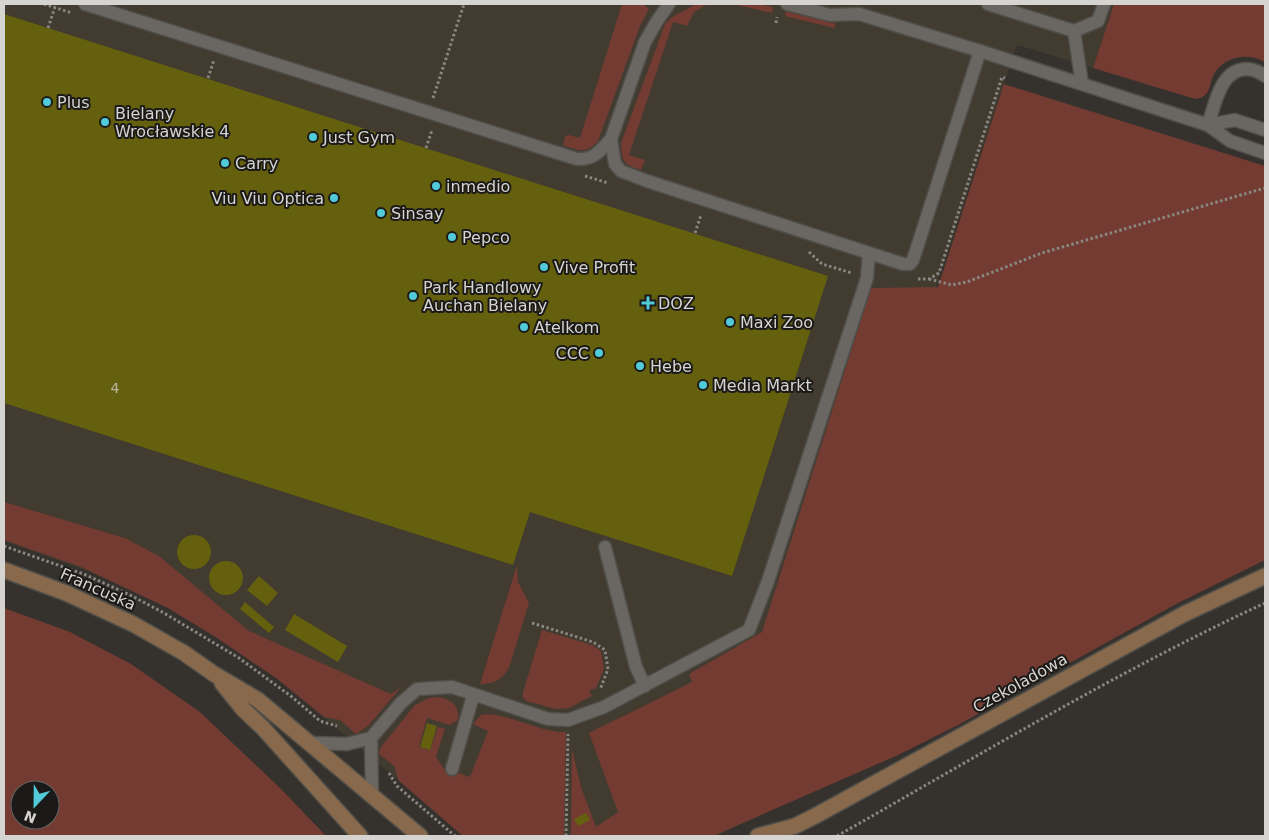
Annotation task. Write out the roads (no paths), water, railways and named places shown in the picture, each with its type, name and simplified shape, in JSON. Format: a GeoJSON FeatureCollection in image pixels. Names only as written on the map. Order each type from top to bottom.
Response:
{"type":"FeatureCollection","features":[{"type":"Feature","properties":{"kind":"main road","name":"Francuska"},"geometry":{"type":"LineString","coordinates":[[4,570],[110,612],[174,647],[214,674]]}},
{"type":"Feature","properties":{"kind":"main road","name":"Czekoladowa"},"geometry":{"type":"LineString","coordinates":[[781,836],[795,826],[889,777],[972,729],[1184,614],[1265,576]]}},
{"type":"Feature","properties":{"kind":"main road"},"geometry":{"type":"LineString","coordinates":[[214,674],[258,700],[420,836]]}},
{"type":"Feature","properties":{"kind":"main road"},"geometry":{"type":"LineString","coordinates":[[214,674],[243,709],[263,728],[360,836]]}},
{"type":"Feature","properties":{"kind":"main road","name":"Czekoladowa"},"geometry":{"type":"LineString","coordinates":[[758,836],[795,826]]}},
{"type":"Feature","properties":{"kind":"lane"},"geometry":{"type":"LineString","coordinates":[[85,4],[577,159],[587,160],[596,156],[611,139],[646,42],[669,4]]}},
{"type":"Feature","properties":{"kind":"lane"},"geometry":{"type":"LineString","coordinates":[[787,4],[830,15],[859,14],[980,51],[1208,126],[1230,141],[1265,153]]}},
{"type":"Feature","properties":{"kind":"lane"},"geometry":{"type":"LineString","coordinates":[[850,4],[859,14]]}},
{"type":"Feature","properties":{"kind":"lane"},"geometry":{"type":"LineString","coordinates":[[988,4],[1074,31],[1098,21],[1104,4]]}},
{"type":"Feature","properties":{"kind":"lane"},"geometry":{"type":"LineString","coordinates":[[1074,31],[1082,84]]}},
{"type":"Feature","properties":{"kind":"lane"},"geometry":{"type":"LineString","coordinates":[[611,139],[615,164],[621,171],[628,174],[868,253],[903,264],[910,264],[913,260],[980,51]]}},
{"type":"Feature","properties":{"kind":"lane"},"geometry":{"type":"LineString","coordinates":[[1208,126],[1223,83],[1228,76],[1242,69],[1254,70],[1265,76]]}},
{"type":"Feature","properties":{"kind":"lane"},"geometry":{"type":"LineString","coordinates":[[1208,126],[1235,120],[1265,130]]}},
{"type":"Feature","properties":{"kind":"lane"},"geometry":{"type":"LineString","coordinates":[[311,743],[347,744],[371,738],[401,703],[417,689],[452,688],[548,719],[568,720],[604,708],[749,630],[771,572],[867,278],[868,253]]}},
{"type":"Feature","properties":{"kind":"lane"},"geometry":{"type":"LineString","coordinates":[[605,547],[636,667],[645,686]]}},
{"type":"Feature","properties":{"kind":"lane"},"geometry":{"type":"LineString","coordinates":[[452,769],[473,696]]}},
{"type":"Feature","properties":{"kind":"lane"},"geometry":{"type":"LineString","coordinates":[[371,738],[372,795]]}},
{"type":"Feature","properties":{"kind":"place","name":"Plus"},"geometry":{"type":"Point","coordinates":[47,102]}},
{"type":"Feature","properties":{"kind":"place","name":"Bielany Wrocławskie 4"},"geometry":{"type":"Point","coordinates":[105,122]}},
{"type":"Feature","properties":{"kind":"place","name":"Just Gym"},"geometry":{"type":"Point","coordinates":[313,137]}},
{"type":"Feature","properties":{"kind":"place","name":"Carry"},"geometry":{"type":"Point","coordinates":[225,163]}},
{"type":"Feature","properties":{"kind":"place","name":"inmedio"},"geometry":{"type":"Point","coordinates":[436,186]}},
{"type":"Feature","properties":{"kind":"place","name":"Viu Viu Optica"},"geometry":{"type":"Point","coordinates":[334,198]}},
{"type":"Feature","properties":{"kind":"place","name":"Sinsay"},"geometry":{"type":"Point","coordinates":[381,213]}},
{"type":"Feature","properties":{"kind":"place","name":"Pepco"},"geometry":{"type":"Point","coordinates":[452,237]}},
{"type":"Feature","properties":{"kind":"place","name":"Vive Profit"},"geometry":{"type":"Point","coordinates":[544,267]}},
{"type":"Feature","properties":{"kind":"place","name":"Park Handlowy Auchan Bielany"},"geometry":{"type":"Point","coordinates":[413,296]}},
{"type":"Feature","properties":{"kind":"place","name":"DOZ"},"geometry":{"type":"Point","coordinates":[648,303]}},
{"type":"Feature","properties":{"kind":"place","name":"Maxi Zoo"},"geometry":{"type":"Point","coordinates":[730,322]}},
{"type":"Feature","properties":{"kind":"place","name":"Atelkom"},"geometry":{"type":"Point","coordinates":[524,327]}},
{"type":"Feature","properties":{"kind":"place","name":"CCC"},"geometry":{"type":"Point","coordinates":[599,353]}},
{"type":"Feature","properties":{"kind":"place","name":"Hebe"},"geometry":{"type":"Point","coordinates":[640,366]}},
{"type":"Feature","properties":{"kind":"place","name":"Media Markt"},"geometry":{"type":"Point","coordinates":[703,385]}}]}
